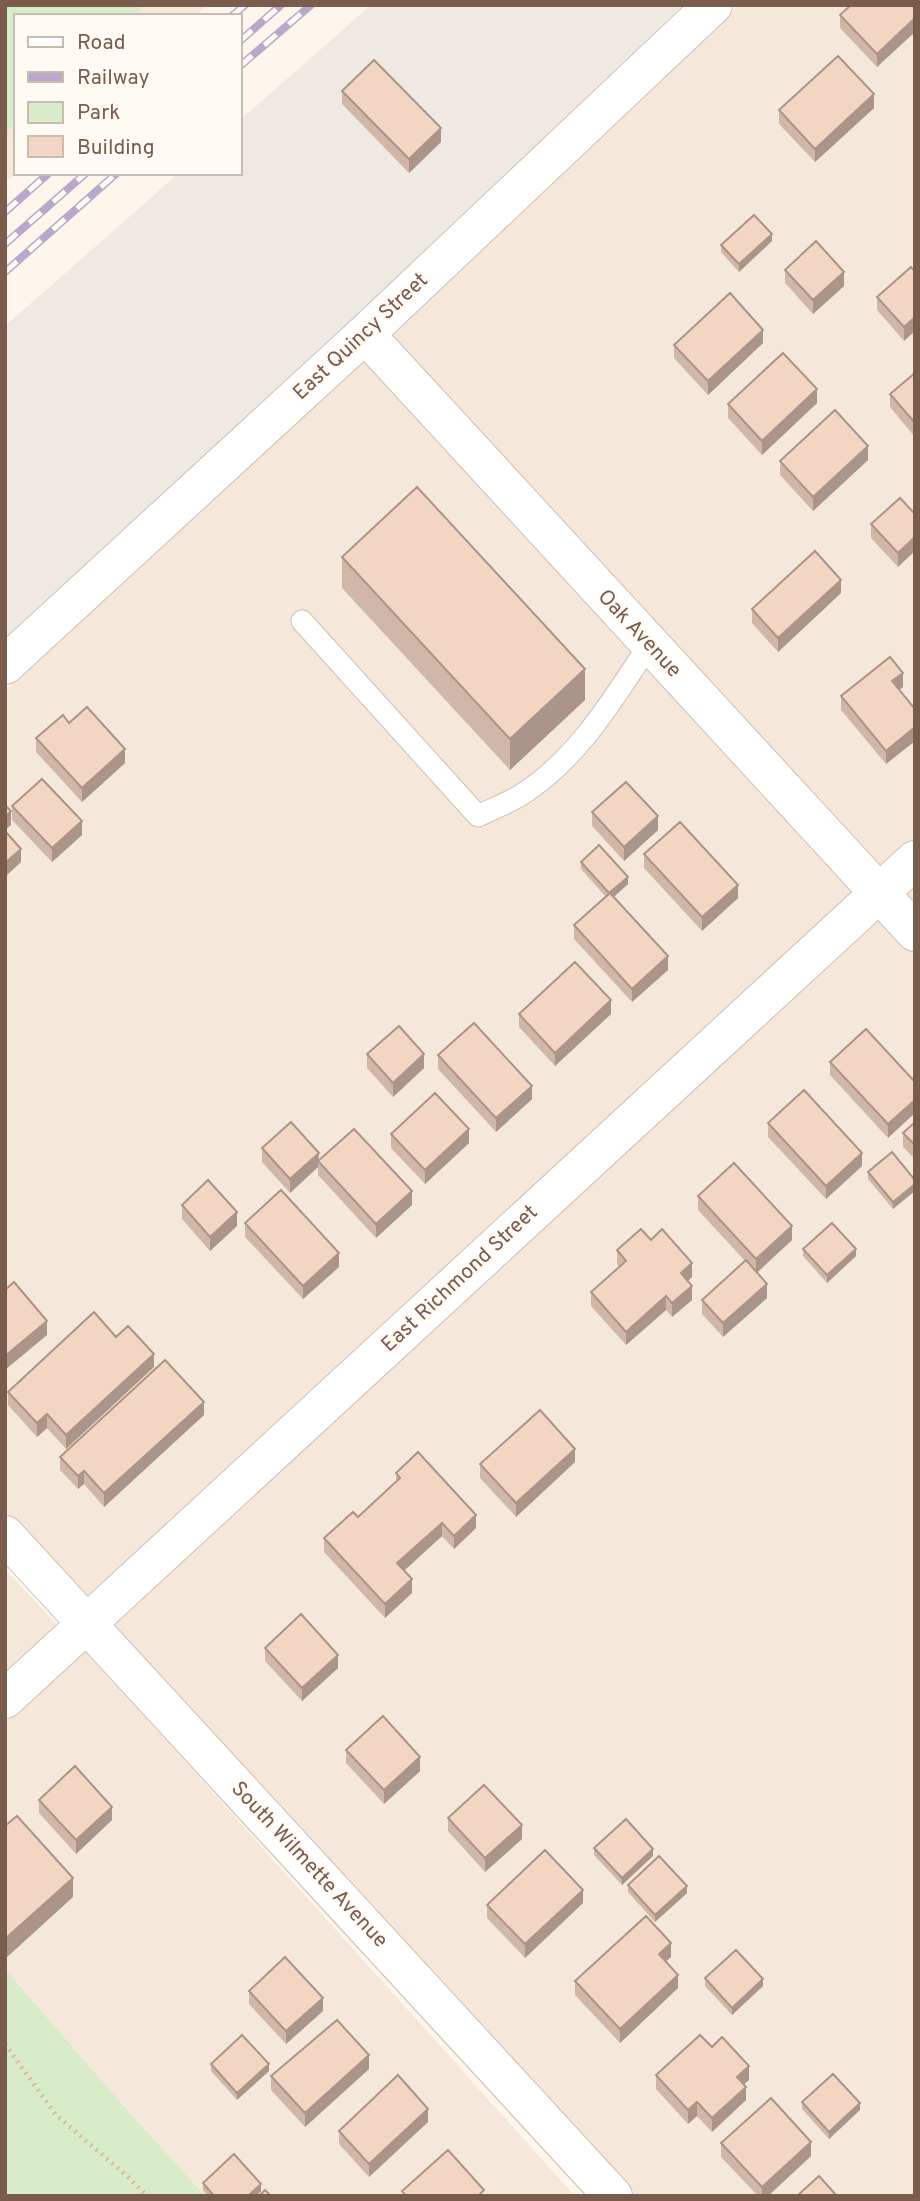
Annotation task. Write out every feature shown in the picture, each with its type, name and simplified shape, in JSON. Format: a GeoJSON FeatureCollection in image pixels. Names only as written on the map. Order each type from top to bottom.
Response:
{"type":"FeatureCollection","features":[{"type":"Feature","properties":{"kind":"street","name":"East Quincy Street"},"geometry":{"type":"LineString","coordinates":[[5,665],[365,334],[713,5]]}},
{"type":"Feature","properties":{"kind":"street","name":"Oak Avenue"},"geometry":{"type":"LineString","coordinates":[[365,334],[915,932]]}},
{"type":"Feature","properties":{"kind":"street","name":"East Richmond Street"},"geometry":{"type":"LineString","coordinates":[[5,1699],[915,860]]}},
{"type":"Feature","properties":{"kind":"street","name":"South Wilmette Avenue"},"geometry":{"type":"LineString","coordinates":[[5,1535],[613,2196]]}},
{"type":"Feature","properties":{"kind":"lane"},"geometry":{"type":"LineString","coordinates":[[302,621],[478,816],[521,794],[566,758],[599,719],[649,645]]}},
{"type":"Feature","properties":{"kind":"path"},"geometry":{"type":"LineString","coordinates":[[5,2044],[56,2115],[146,2196]]}},
{"type":"Feature","properties":{"kind":"shaded area"},"geometry":{"type":"Polygon","coordinates":[[[5,5],[207,5],[197,14],[14,14],[14,175],[5,182],[5,5]]]}},
{"type":"Feature","properties":{"kind":"shaded area"},"geometry":{"type":"Polygon","coordinates":[[[371,5],[683,5],[359,313],[5,641],[5,326],[177,175],[242,175],[242,118],[371,5]]]}},
{"type":"Feature","properties":{"kind":"shaded area"},"geometry":{"type":"Polygon","coordinates":[[[739,5],[915,5],[915,2196],[585,2196],[160,1734],[575,2196],[205,2196],[5,1969],[5,1723],[84,1650],[5,1564],[5,691],[739,5]]]}},
{"type":"Feature","properties":{"kind":"shaded area"},"geometry":{"type":"Polygon","coordinates":[[[5,1569],[60,1628],[5,1678],[5,1569]]]}},
{"type":"Feature","properties":{"kind":"green space"},"geometry":{"type":"Polygon","coordinates":[[[5,5],[145,5],[136,14],[14,14],[14,125],[5,133],[5,5]]]}},
{"type":"Feature","properties":{"kind":"green space"},"geometry":{"type":"Polygon","coordinates":[[[5,1969],[122,2104],[205,2196],[5,2196],[5,1969]]]}},
{"type":"Feature","properties":{"kind":"building"},"geometry":{"type":"Polygon","coordinates":[[[851,5],[915,5],[915,18],[877,54],[840,15],[851,5]]]}},
{"type":"Feature","properties":{"kind":"building"},"geometry":{"type":"Polygon","coordinates":[[[838,56],[874,94],[815,149],[779,110],[838,56]]]}},
{"type":"Feature","properties":{"kind":"building"},"geometry":{"type":"Polygon","coordinates":[[[374,60],[441,128],[409,159],[342,91],[374,60]]]}},
{"type":"Feature","properties":{"kind":"building"},"geometry":{"type":"Polygon","coordinates":[[[754,215],[772,234],[739,264],[721,245],[754,215]]]}},
{"type":"Feature","properties":{"kind":"building"},"geometry":{"type":"Polygon","coordinates":[[[816,241],[844,272],[813,300],[785,270],[816,241]]]}},
{"type":"Feature","properties":{"kind":"building"},"geometry":{"type":"Polygon","coordinates":[[[911,267],[915,272],[915,317],[904,327],[877,297],[911,267]]]}},
{"type":"Feature","properties":{"kind":"building"},"geometry":{"type":"Polygon","coordinates":[[[730,293],[763,330],[708,381],[674,345],[730,293]]]}},
{"type":"Feature","properties":{"kind":"building"},"geometry":{"type":"Polygon","coordinates":[[[783,353],[817,389],[762,441],[728,404],[783,353]]]}},
{"type":"Feature","properties":{"kind":"building"},"geometry":{"type":"Polygon","coordinates":[[[915,373],[915,423],[890,394],[915,373]]]}},
{"type":"Feature","properties":{"kind":"building"},"geometry":{"type":"Polygon","coordinates":[[[835,410],[868,446],[813,497],[780,461],[835,410]]]}},
{"type":"Feature","properties":{"kind":"building"},"geometry":{"type":"Polygon","coordinates":[[[417,487],[585,669],[510,739],[342,557],[417,487]]]}},
{"type":"Feature","properties":{"kind":"building"},"geometry":{"type":"Polygon","coordinates":[[[900,498],[915,514],[915,537],[898,553],[871,524],[900,498]]]}},
{"type":"Feature","properties":{"kind":"building"},"geometry":{"type":"Polygon","coordinates":[[[815,551],[841,580],[778,638],[752,609],[815,551]]]}},
{"type":"Feature","properties":{"kind":"building"},"geometry":{"type":"Polygon","coordinates":[[[890,657],[903,673],[892,681],[915,709],[915,727],[886,751],[841,696],[890,657]]]}},
{"type":"Feature","properties":{"kind":"building"},"geometry":{"type":"Polygon","coordinates":[[[87,707],[125,749],[82,788],[36,738],[63,715],[69,723],[87,707]]]}},
{"type":"Feature","properties":{"kind":"building"},"geometry":{"type":"Polygon","coordinates":[[[42,779],[82,821],[52,848],[12,806],[42,779]]]}},
{"type":"Feature","properties":{"kind":"building"},"geometry":{"type":"Polygon","coordinates":[[[626,782],[658,816],[624,847],[592,812],[626,782]]]}},
{"type":"Feature","properties":{"kind":"building"},"geometry":{"type":"Polygon","coordinates":[[[5,805],[11,811],[5,817],[5,805]]]}},
{"type":"Feature","properties":{"kind":"building"},"geometry":{"type":"Polygon","coordinates":[[[680,822],[738,885],[702,917],[644,854],[680,822]]]}},
{"type":"Feature","properties":{"kind":"building"},"geometry":{"type":"Polygon","coordinates":[[[5,831],[21,849],[5,863],[5,831]]]}},
{"type":"Feature","properties":{"kind":"building"},"geometry":{"type":"Polygon","coordinates":[[[599,845],[628,877],[609,893],[581,862],[599,845]]]}},
{"type":"Feature","properties":{"kind":"building"},"geometry":{"type":"Polygon","coordinates":[[[610,893],[668,956],[632,989],[574,925],[610,893]]]}},
{"type":"Feature","properties":{"kind":"building"},"geometry":{"type":"Polygon","coordinates":[[[575,962],[611,1000],[555,1053],[519,1014],[575,962]]]}},
{"type":"Feature","properties":{"kind":"building"},"geometry":{"type":"Polygon","coordinates":[[[474,1023],[532,1086],[496,1118],[438,1055],[474,1023]]]}},
{"type":"Feature","properties":{"kind":"building"},"geometry":{"type":"Polygon","coordinates":[[[399,1026],[424,1054],[393,1083],[367,1054],[399,1026]]]}},
{"type":"Feature","properties":{"kind":"building"},"geometry":{"type":"Polygon","coordinates":[[[866,1029],[915,1082],[915,1100],[888,1124],[830,1062],[866,1029]]]}},
{"type":"Feature","properties":{"kind":"building"},"geometry":{"type":"Polygon","coordinates":[[[804,1090],[862,1153],[826,1186],[768,1123],[804,1090]]]}},
{"type":"Feature","properties":{"kind":"building"},"geometry":{"type":"Polygon","coordinates":[[[435,1093],[469,1129],[425,1170],[391,1134],[435,1093]]]}},
{"type":"Feature","properties":{"kind":"building"},"geometry":{"type":"Polygon","coordinates":[[[291,1122],[319,1153],[290,1179],[262,1148],[291,1122]]]}},
{"type":"Feature","properties":{"kind":"building"},"geometry":{"type":"Polygon","coordinates":[[[915,1122],[915,1145],[903,1133],[915,1122]]]}},
{"type":"Feature","properties":{"kind":"building"},"geometry":{"type":"Polygon","coordinates":[[[354,1129],[412,1191],[376,1224],[318,1161],[354,1129]]]}},
{"type":"Feature","properties":{"kind":"building"},"geometry":{"type":"Polygon","coordinates":[[[892,1152],[915,1180],[915,1184],[893,1202],[868,1172],[892,1152]]]}},
{"type":"Feature","properties":{"kind":"building"},"geometry":{"type":"Polygon","coordinates":[[[734,1163],[792,1226],[756,1259],[698,1196],[734,1163]]]}},
{"type":"Feature","properties":{"kind":"building"},"geometry":{"type":"Polygon","coordinates":[[[208,1180],[237,1212],[210,1237],[182,1205],[208,1180]]]}},
{"type":"Feature","properties":{"kind":"building"},"geometry":{"type":"Polygon","coordinates":[[[281,1190],[339,1253],[303,1286],[245,1223],[281,1190]]]}},
{"type":"Feature","properties":{"kind":"building"},"geometry":{"type":"Polygon","coordinates":[[[832,1223],[856,1249],[827,1275],[803,1249],[832,1223]]]}},
{"type":"Feature","properties":{"kind":"building"},"geometry":{"type":"Polygon","coordinates":[[[641,1229],[651,1240],[662,1229],[692,1263],[681,1273],[692,1286],[672,1303],[666,1296],[626,1332],[591,1292],[626,1261],[617,1250],[641,1229]]]}},
{"type":"Feature","properties":{"kind":"building"},"geometry":{"type":"Polygon","coordinates":[[[746,1260],[767,1284],[723,1323],[702,1300],[746,1260]]]}},
{"type":"Feature","properties":{"kind":"building"},"geometry":{"type":"Polygon","coordinates":[[[14,1282],[47,1321],[5,1356],[5,1290],[14,1282]]]}},
{"type":"Feature","properties":{"kind":"building"},"geometry":{"type":"Polygon","coordinates":[[[94,1312],[116,1337],[128,1326],[154,1354],[66,1435],[47,1414],[37,1423],[8,1392],[94,1312]]]}},
{"type":"Feature","properties":{"kind":"building"},"geometry":{"type":"Polygon","coordinates":[[[165,1360],[204,1402],[104,1493],[84,1471],[78,1476],[60,1457],[165,1360]]]}},
{"type":"Feature","properties":{"kind":"building"},"geometry":{"type":"Polygon","coordinates":[[[540,1410],[575,1449],[516,1503],[480,1464],[540,1410]]]}},
{"type":"Feature","properties":{"kind":"building"},"geometry":{"type":"Polygon","coordinates":[[[418,1452],[476,1515],[454,1536],[442,1523],[397,1563],[412,1579],[385,1604],[324,1538],[353,1512],[358,1517],[400,1478],[396,1473],[418,1452]]]}},
{"type":"Feature","properties":{"kind":"building"},"geometry":{"type":"Polygon","coordinates":[[[301,1614],[338,1655],[302,1688],[265,1648],[301,1614]]]}},
{"type":"Feature","properties":{"kind":"building"},"geometry":{"type":"Polygon","coordinates":[[[383,1716],[420,1757],[384,1790],[346,1750],[383,1716]]]}},
{"type":"Feature","properties":{"kind":"building"},"geometry":{"type":"Polygon","coordinates":[[[75,1766],[112,1807],[76,1840],[39,1800],[75,1766]]]}},
{"type":"Feature","properties":{"kind":"building"},"geometry":{"type":"Polygon","coordinates":[[[484,1785],[522,1825],[485,1858],[448,1818],[484,1785]]]}},
{"type":"Feature","properties":{"kind":"building"},"geometry":{"type":"Polygon","coordinates":[[[17,1816],[73,1878],[5,1939],[5,1826],[17,1816]]]}},
{"type":"Feature","properties":{"kind":"building"},"geometry":{"type":"Polygon","coordinates":[[[626,1819],[653,1849],[622,1878],[594,1848],[626,1819]]]}},
{"type":"Feature","properties":{"kind":"building"},"geometry":{"type":"Polygon","coordinates":[[[545,1850],[583,1890],[525,1944],[487,1905],[545,1850]]]}},
{"type":"Feature","properties":{"kind":"building"},"geometry":{"type":"Polygon","coordinates":[[[659,1856],[687,1886],[655,1915],[628,1885],[659,1856]]]}},
{"type":"Feature","properties":{"kind":"building"},"geometry":{"type":"Polygon","coordinates":[[[646,1916],[671,1943],[659,1954],[678,1975],[620,2029],[575,1981],[646,1916]]]}},
{"type":"Feature","properties":{"kind":"building"},"geometry":{"type":"Polygon","coordinates":[[[736,1950],[763,1979],[732,2008],[705,1978],[736,1950]]]}},
{"type":"Feature","properties":{"kind":"building"},"geometry":{"type":"Polygon","coordinates":[[[285,1957],[323,1998],[286,2031],[249,1991],[285,1957]]]}},
{"type":"Feature","properties":{"kind":"building"},"geometry":{"type":"Polygon","coordinates":[[[337,2020],[369,2055],[305,2113],[271,2076],[337,2020]]]}},
{"type":"Feature","properties":{"kind":"building"},"geometry":{"type":"Polygon","coordinates":[[[242,2035],[269,2064],[237,2093],[211,2064],[242,2035]]]}},
{"type":"Feature","properties":{"kind":"building"},"geometry":{"type":"Polygon","coordinates":[[[700,2035],[712,2047],[722,2037],[749,2066],[737,2077],[746,2087],[712,2118],[697,2102],[688,2110],[656,2075],[700,2035]]]}},
{"type":"Feature","properties":{"kind":"building"},"geometry":{"type":"Polygon","coordinates":[[[833,2074],[860,2103],[829,2132],[802,2102],[833,2074]]]}},
{"type":"Feature","properties":{"kind":"building"},"geometry":{"type":"Polygon","coordinates":[[[398,2075],[428,2109],[369,2164],[339,2131],[398,2075]]]}},
{"type":"Feature","properties":{"kind":"building"},"geometry":{"type":"Polygon","coordinates":[[[771,2098],[811,2142],[762,2187],[721,2143],[771,2098]]]}},
{"type":"Feature","properties":{"kind":"building"},"geometry":{"type":"Polygon","coordinates":[[[448,2150],[484,2190],[478,2196],[406,2196],[402,2191],[448,2150]]]}},
{"type":"Feature","properties":{"kind":"building"},"geometry":{"type":"Polygon","coordinates":[[[234,2154],[261,2184],[248,2196],[214,2196],[203,2183],[234,2154]]]}},
{"type":"Feature","properties":{"kind":"building"},"geometry":{"type":"Polygon","coordinates":[[[819,2176],[837,2196],[797,2196],[819,2176]]]}},
{"type":"Feature","properties":{"kind":"building"},"geometry":{"type":"Polygon","coordinates":[[[265,2190],[271,2196],[259,2196],[265,2190]]]}},
{"type":"Feature","properties":{"kind":"railway"},"geometry":{"type":"LineString","coordinates":[[234,14],[245,5]]}},
{"type":"Feature","properties":{"kind":"railway"},"geometry":{"type":"LineString","coordinates":[[242,39],[281,5]]}},
{"type":"Feature","properties":{"kind":"railway"},"geometry":{"type":"LineString","coordinates":[[242,64],[311,5]]}},
{"type":"Feature","properties":{"kind":"railway"},"geometry":{"type":"LineString","coordinates":[[5,212],[47,175]]}},
{"type":"Feature","properties":{"kind":"railway"},"geometry":{"type":"LineString","coordinates":[[5,244],[84,175]]}},
{"type":"Feature","properties":{"kind":"railway"},"geometry":{"type":"LineString","coordinates":[[5,272],[115,175]]}}]}
